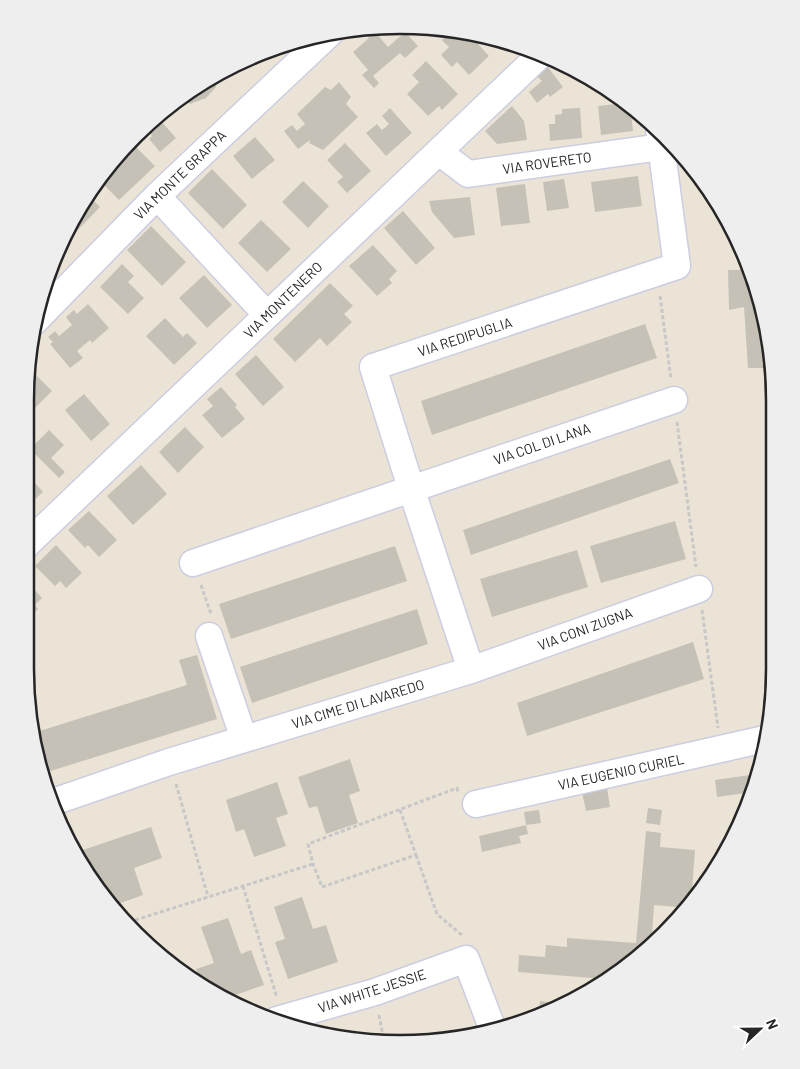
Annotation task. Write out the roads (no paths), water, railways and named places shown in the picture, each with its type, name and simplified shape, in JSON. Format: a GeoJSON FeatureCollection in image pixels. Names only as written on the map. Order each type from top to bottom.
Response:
{"type":"FeatureCollection","features":[{"type":"Feature","properties":{"kind":"street","name":"VIA MONTE GRAPPA"},"geometry":{"type":"LineString","coordinates":[[45,311],[157,196],[319,43]]}},
{"type":"Feature","properties":{"kind":"street","name":"VIA MONTENERO"},"geometry":{"type":"LineString","coordinates":[[34,537],[535,60]]}},
{"type":"Feature","properties":{"kind":"street","name":"VIA ROVERETO"},"geometry":{"type":"LineString","coordinates":[[440,152],[468,174],[657,139]]}},
{"type":"Feature","properties":{"kind":"street","name":"VIA ROVERETO"},"geometry":{"type":"LineString","coordinates":[[660,142],[667,269]]}},
{"type":"Feature","properties":{"kind":"street"},"geometry":{"type":"LineString","coordinates":[[157,196],[267,315]]}},
{"type":"Feature","properties":{"kind":"street","name":"VIA REDIPUGLIA"},"geometry":{"type":"LineString","coordinates":[[471,670],[373,367],[667,269]]}},
{"type":"Feature","properties":{"kind":"street","name":"VIA COL DI LANA"},"geometry":{"type":"LineString","coordinates":[[411,488],[674,400]]}},
{"type":"Feature","properties":{"kind":"street"},"geometry":{"type":"LineString","coordinates":[[193,563],[411,488]]}},
{"type":"Feature","properties":{"kind":"street","name":"VIA CONI ZUGNA"},"geometry":{"type":"LineString","coordinates":[[471,670],[699,588]]}},
{"type":"Feature","properties":{"kind":"street"},"geometry":{"type":"LineString","coordinates":[[209,636],[244,739]]}},
{"type":"Feature","properties":{"kind":"street","name":"VIA CIME DI LAVAREDO"},"geometry":{"type":"LineString","coordinates":[[58,800],[170,762],[471,670]]}},
{"type":"Feature","properties":{"kind":"street","name":"VIA EUGENIO CURIEL"},"geometry":{"type":"LineString","coordinates":[[476,804],[759,741]]}},
{"type":"Feature","properties":{"kind":"street","name":"VIA WHITE JESSIE"},"geometry":{"type":"LineString","coordinates":[[286,1017],[375,992],[466,959],[491,1024]]}}]}
